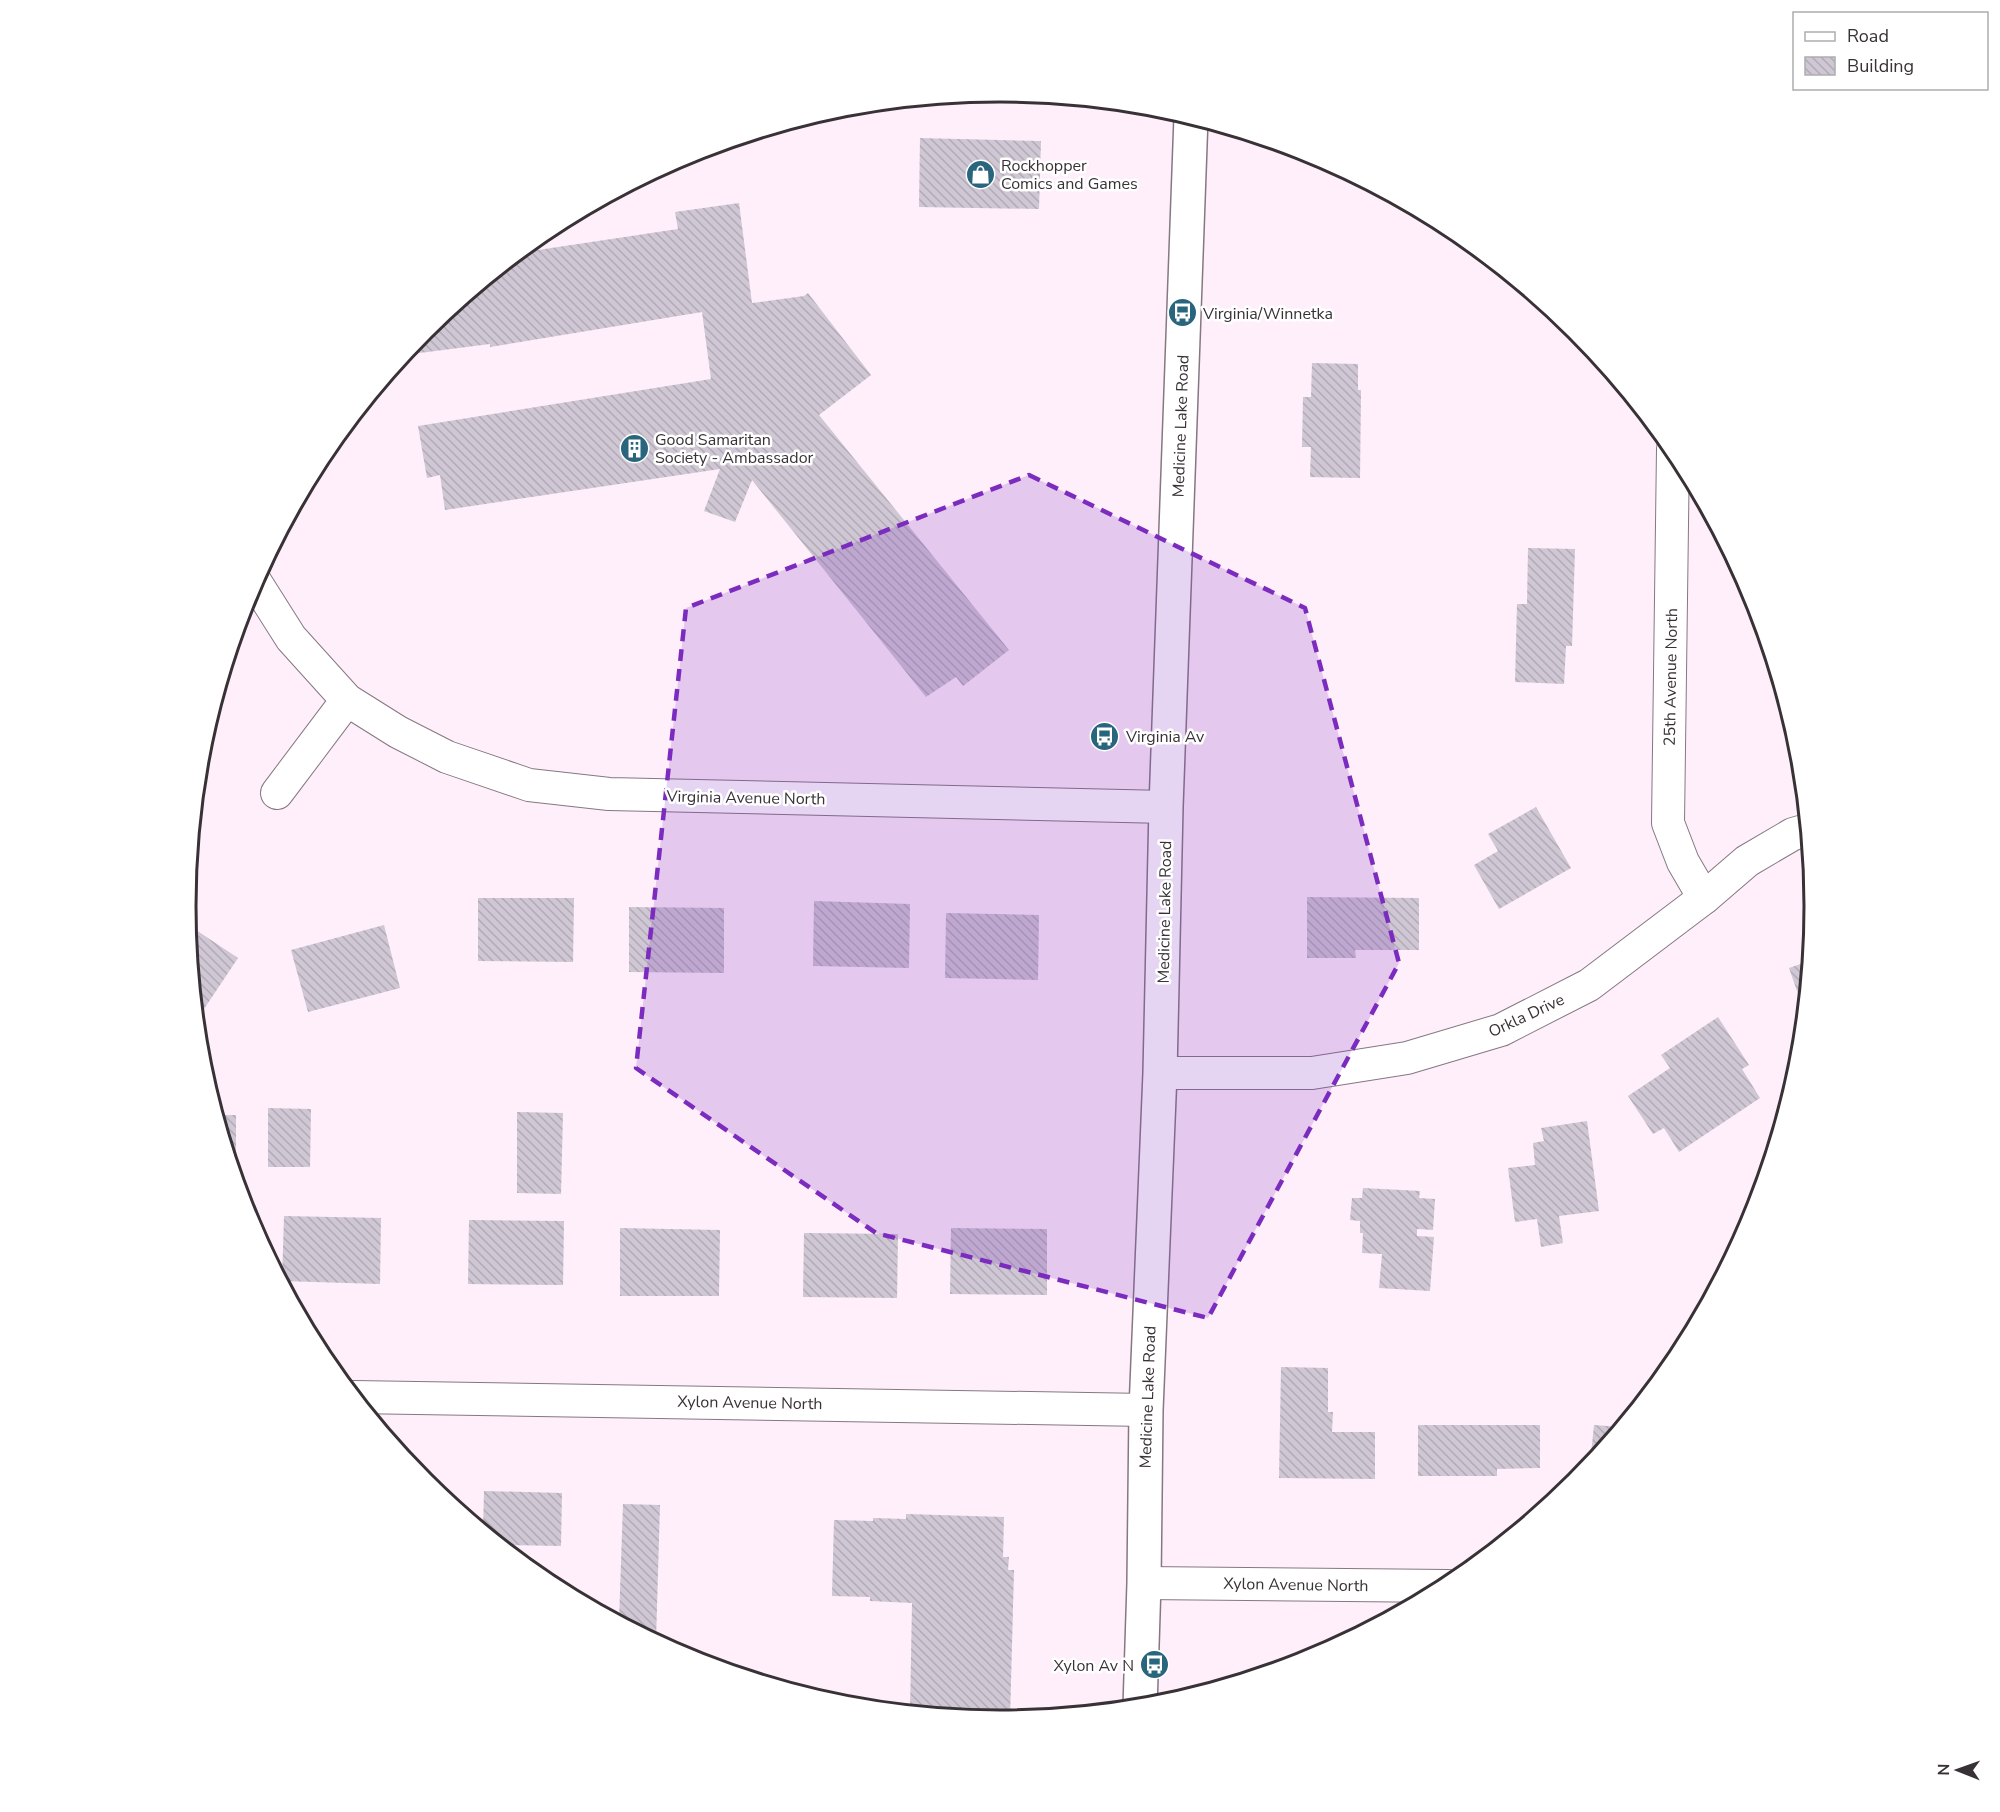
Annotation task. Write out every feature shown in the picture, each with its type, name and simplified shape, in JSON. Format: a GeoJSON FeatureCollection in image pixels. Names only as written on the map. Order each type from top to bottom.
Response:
{"type":"FeatureCollection","features":[{"type":"Feature","properties":{"kind":"street","name":"Medicine Lake Road"},"geometry":{"type":"LineString","coordinates":[[1140,1698],[1146,1410],[1160,1073],[1166,807],[1191,125]]}},
{"type":"Feature","properties":{"kind":"street","name":"25th Avenue North"},"geometry":{"type":"LineString","coordinates":[[1673,465],[1668,823],[1683,862],[1704,898]]}},
{"type":"Feature","properties":{"kind":"street","name":"Virginia Avenue North"},"geometry":{"type":"LineString","coordinates":[[261,590],[291,638],[346,700],[398,732],[447,757],[529,786],[609,794],[1166,807]]}},
{"type":"Feature","properties":{"kind":"street"},"geometry":{"type":"LineString","coordinates":[[277,793],[346,700]]}},
{"type":"Feature","properties":{"kind":"street","name":"Orkla Drive"},"geometry":{"type":"LineString","coordinates":[[1160,1073],[1312,1073],[1407,1058],[1501,1030],[1589,985],[1704,898],[1747,861],[1800,832]]}},
{"type":"Feature","properties":{"kind":"street","name":"Xylon Avenue North"},"geometry":{"type":"LineString","coordinates":[[364,1397],[1146,1410]]}},
{"type":"Feature","properties":{"kind":"street","name":"Xylon Avenue North"},"geometry":{"type":"LineString","coordinates":[[1144,1583],[1429,1586]]}},
{"type":"Feature","properties":{"kind":"highlighted area"},"geometry":{"type":"Polygon","coordinates":[[[1029,475],[1305,608],[1399,963],[1208,1318],[876,1233],[636,1068],[686,608],[1029,475]]]}},
{"type":"Feature","properties":{"kind":"building","name":"Rockhopper Comics and Games"},"geometry":{"type":"Polygon","coordinates":[[[920,138],[1041,141],[1039,209],[919,207],[920,138]]]}},
{"type":"Feature","properties":{"kind":"building","name":"Good Samaritan Society - Ambassador"},"geometry":{"type":"Polygon","coordinates":[[[739,203],[752,303],[804,296],[808,293],[871,375],[819,415],[1009,650],[963,686],[956,677],[926,697],[752,480],[735,522],[704,511],[720,469],[445,510],[440,475],[427,478],[418,426],[711,379],[702,312],[490,347],[490,344],[416,353],[470,302],[535,250],[678,229],[675,212],[739,203]]]}},
{"type":"Feature","properties":{"kind":"building"},"geometry":{"type":"Polygon","coordinates":[[[1312,363],[1358,364],[1358,390],[1361,390],[1360,478],[1310,477],[1311,447],[1302,447],[1303,397],[1311,397],[1312,363]]]}},
{"type":"Feature","properties":{"kind":"building"},"geometry":{"type":"Polygon","coordinates":[[[1528,548],[1575,549],[1572,646],[1566,646],[1564,684],[1515,682],[1517,604],[1527,604],[1528,548]]]}},
{"type":"Feature","properties":{"kind":"building"},"geometry":{"type":"Polygon","coordinates":[[[1772,683],[1777,698],[1782,723],[1772,683]]]}},
{"type":"Feature","properties":{"kind":"building"},"geometry":{"type":"Polygon","coordinates":[[[1536,807],[1571,868],[1499,909],[1474,865],[1498,851],[1488,834],[1536,807]]]}},
{"type":"Feature","properties":{"kind":"building"},"geometry":{"type":"Polygon","coordinates":[[[1307,897],[1419,898],[1419,950],[1355,950],[1356,958],[1307,958],[1307,897]]]}},
{"type":"Feature","properties":{"kind":"building"},"geometry":{"type":"Polygon","coordinates":[[[478,898],[574,898],[573,962],[478,961],[478,898]]]}},
{"type":"Feature","properties":{"kind":"building"},"geometry":{"type":"Polygon","coordinates":[[[814,901],[910,904],[909,968],[813,966],[814,901]]]}},
{"type":"Feature","properties":{"kind":"building"},"geometry":{"type":"Polygon","coordinates":[[[629,907],[724,908],[724,973],[629,972],[629,907]]]}},
{"type":"Feature","properties":{"kind":"building"},"geometry":{"type":"Polygon","coordinates":[[[946,913],[1039,915],[1038,980],[945,978],[946,913]]]}},
{"type":"Feature","properties":{"kind":"building"},"geometry":{"type":"Polygon","coordinates":[[[384,925],[400,988],[308,1012],[291,950],[384,925]]]}},
{"type":"Feature","properties":{"kind":"building"},"geometry":{"type":"Polygon","coordinates":[[[197,931],[238,958],[203,1011],[197,931]]]}},
{"type":"Feature","properties":{"kind":"building"},"geometry":{"type":"Polygon","coordinates":[[[1802,964],[1799,995],[1789,968],[1802,964]]]}},
{"type":"Feature","properties":{"kind":"building"},"geometry":{"type":"Polygon","coordinates":[[[1718,1017],[1749,1065],[1742,1069],[1760,1098],[1679,1152],[1664,1128],[1653,1134],[1628,1096],[1670,1068],[1661,1055],[1718,1017]]]}},
{"type":"Feature","properties":{"kind":"building"},"geometry":{"type":"Polygon","coordinates":[[[268,1108],[311,1109],[310,1167],[268,1167],[268,1108]]]}},
{"type":"Feature","properties":{"kind":"building"},"geometry":{"type":"Polygon","coordinates":[[[517,1112],[563,1113],[561,1194],[517,1193],[517,1112]]]}},
{"type":"Feature","properties":{"kind":"building"},"geometry":{"type":"Polygon","coordinates":[[[223,1115],[236,1115],[236,1155],[223,1115]]]}},
{"type":"Feature","properties":{"kind":"building"},"geometry":{"type":"Polygon","coordinates":[[[1587,1121],[1599,1211],[1559,1216],[1563,1243],[1541,1247],[1537,1219],[1515,1222],[1508,1168],[1535,1165],[1533,1143],[1544,1141],[1541,1128],[1587,1121]]]}},
{"type":"Feature","properties":{"kind":"building"},"geometry":{"type":"Polygon","coordinates":[[[1363,1188],[1420,1191],[1419,1198],[1435,1199],[1433,1230],[1417,1229],[1417,1236],[1434,1237],[1430,1291],[1379,1288],[1382,1254],[1362,1253],[1363,1233],[1360,1233],[1360,1221],[1350,1220],[1352,1198],[1362,1198],[1363,1188]]]}},
{"type":"Feature","properties":{"kind":"building"},"geometry":{"type":"Polygon","coordinates":[[[284,1216],[381,1218],[380,1284],[289,1281],[282,1268],[284,1216]]]}},
{"type":"Feature","properties":{"kind":"building"},"geometry":{"type":"Polygon","coordinates":[[[469,1220],[564,1221],[563,1285],[468,1284],[469,1220]]]}},
{"type":"Feature","properties":{"kind":"building"},"geometry":{"type":"Polygon","coordinates":[[[620,1228],[720,1230],[719,1296],[620,1296],[620,1228]]]}},
{"type":"Feature","properties":{"kind":"building"},"geometry":{"type":"Polygon","coordinates":[[[951,1228],[1047,1229],[1047,1295],[950,1294],[951,1228]]]}},
{"type":"Feature","properties":{"kind":"building"},"geometry":{"type":"Polygon","coordinates":[[[804,1233],[898,1234],[897,1298],[803,1297],[804,1233]]]}},
{"type":"Feature","properties":{"kind":"building"},"geometry":{"type":"Polygon","coordinates":[[[1281,1367],[1328,1368],[1328,1412],[1333,1412],[1332,1432],[1375,1432],[1375,1479],[1279,1478],[1281,1367]]]}},
{"type":"Feature","properties":{"kind":"building"},"geometry":{"type":"Polygon","coordinates":[[[1418,1425],[1540,1425],[1540,1468],[1497,1469],[1497,1476],[1418,1476],[1418,1425]]]}},
{"type":"Feature","properties":{"kind":"building"},"geometry":{"type":"Polygon","coordinates":[[[1594,1425],[1612,1426],[1604,1436],[1591,1450],[1594,1425]]]}},
{"type":"Feature","properties":{"kind":"building"},"geometry":{"type":"Polygon","coordinates":[[[484,1491],[562,1493],[561,1546],[513,1545],[483,1521],[484,1491]]]}},
{"type":"Feature","properties":{"kind":"building"},"geometry":{"type":"Polygon","coordinates":[[[623,1504],[660,1505],[656,1633],[619,1614],[623,1504]]]}},
{"type":"Feature","properties":{"kind":"building"},"geometry":{"type":"Polygon","coordinates":[[[906,1514],[1004,1517],[1003,1557],[1009,1557],[1008,1570],[1014,1570],[1010,1710],[910,1704],[912,1603],[870,1601],[870,1597],[832,1596],[834,1520],[906,1519],[906,1514]]]}},
{"type":"Feature","properties":{"kind":"place","name":"Rockhopper Comics and Games"},"geometry":{"type":"Point","coordinates":[980,174]}},
{"type":"Feature","properties":{"kind":"place","name":"Virginia/Winnetka"},"geometry":{"type":"Point","coordinates":[1182,313]}},
{"type":"Feature","properties":{"kind":"place","name":"Good Samaritan Society - Ambassador"},"geometry":{"type":"Point","coordinates":[634,448]}},
{"type":"Feature","properties":{"kind":"place","name":"Virginia Av"},"geometry":{"type":"Point","coordinates":[1105,736]}},
{"type":"Feature","properties":{"kind":"place","name":"Xylon Av N"},"geometry":{"type":"Point","coordinates":[1155,1665]}}]}
